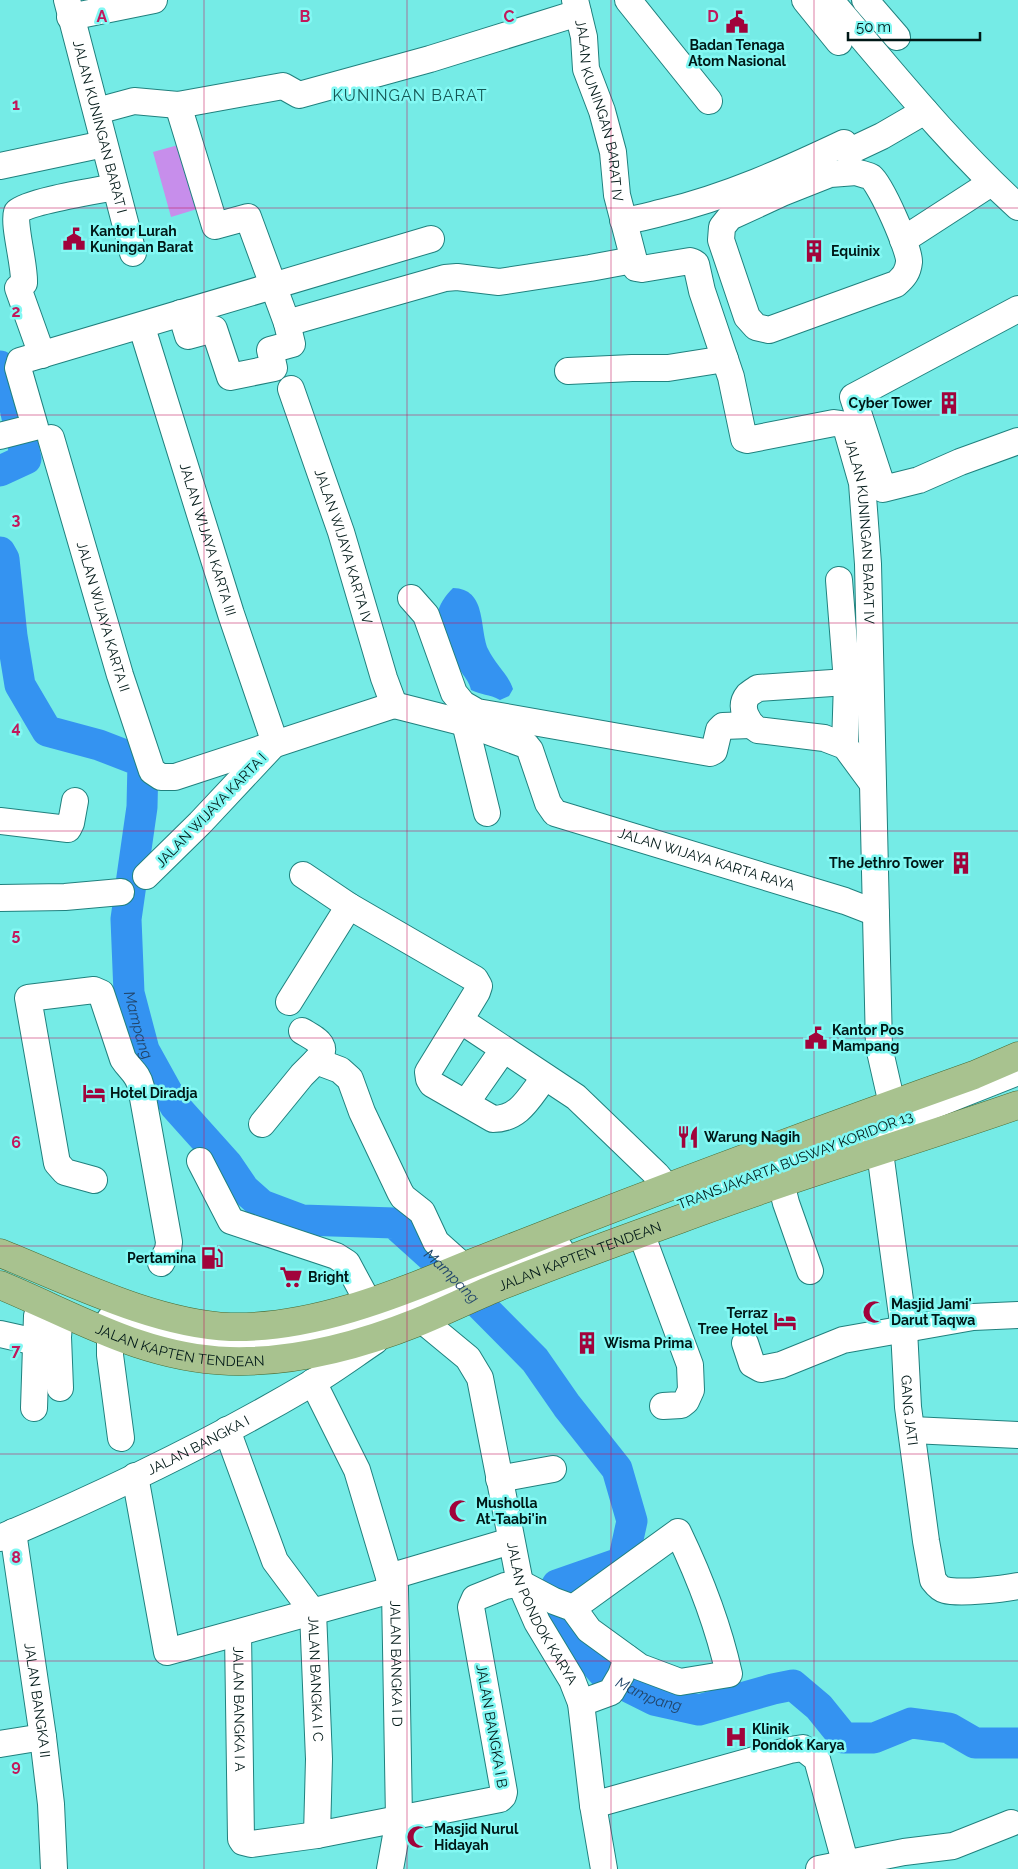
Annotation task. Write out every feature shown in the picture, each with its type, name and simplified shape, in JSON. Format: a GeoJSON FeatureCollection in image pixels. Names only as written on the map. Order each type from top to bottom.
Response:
{"type":"FeatureCollection","features":[{"type":"Feature","properties":{"kind":"main road","name":"JALAN KAPTEN TENDEAN"},"geometry":{"type":"LineString","coordinates":[[0,1253],[129,1304],[188,1323],[231,1327],[267,1325],[315,1318],[416,1286],[667,1187],[1018,1056]]}},
{"type":"Feature","properties":{"kind":"main road","name":"JALAN KAPTEN TENDEAN"},"geometry":{"type":"LineString","coordinates":[[974,1074],[1018,1066]]}},
{"type":"Feature","properties":{"kind":"main road","name":"JALAN KAPTEN TENDEAN"},"geometry":{"type":"LineString","coordinates":[[0,1287],[110,1335],[176,1354],[226,1361],[266,1361],[294,1358],[337,1349],[386,1334],[498,1288],[740,1196],[880,1152],[1018,1105]]}},
{"type":"Feature","properties":{"kind":"street"},"geometry":{"type":"LineString","coordinates":[[68,8],[154,0]]}},
{"type":"Feature","properties":{"kind":"street"},"geometry":{"type":"LineString","coordinates":[[628,0],[709,101]]}},
{"type":"Feature","properties":{"kind":"street"},"geometry":{"type":"LineString","coordinates":[[805,0],[839,42]]}},
{"type":"Feature","properties":{"kind":"street"},"geometry":{"type":"LineString","coordinates":[[830,0],[925,111],[986,178],[1018,207]]}},
{"type":"Feature","properties":{"kind":"street"},"geometry":{"type":"LineString","coordinates":[[865,0],[897,37]]}},
{"type":"Feature","properties":{"kind":"street"},"geometry":{"type":"LineString","coordinates":[[97,111],[134,102],[178,105],[283,86],[299,95],[430,59],[577,6]]}},
{"type":"Feature","properties":{"kind":"street","name":"JALAN KUNINGAN BARAT IV"},"geometry":{"type":"LineString","coordinates":[[577,6],[584,38],[586,69],[602,111],[613,152],[617,195],[636,268],[642,269],[694,262],[725,359],[744,440],[834,423],[846,427],[862,483],[868,564],[876,913]]}},
{"type":"Feature","properties":{"kind":"street","name":"JALAN KUNINGAN BARAT I"},"geometry":{"type":"LineString","coordinates":[[68,8],[97,111],[133,253]]}},
{"type":"Feature","properties":{"kind":"street"},"geometry":{"type":"LineString","coordinates":[[178,105],[215,226],[248,217],[287,323],[292,344],[270,350],[274,368],[230,377],[214,330],[188,336],[181,313]]}},
{"type":"Feature","properties":{"kind":"street","name":"JALAN KUNINGAN BARAT IV"},"geometry":{"type":"LineString","coordinates":[[623,220],[675,209],[720,195],[797,165],[844,142],[848,152],[882,136],[925,111]]}},
{"type":"Feature","properties":{"kind":"street"},"geometry":{"type":"LineString","coordinates":[[0,166],[104,144]]}},
{"type":"Feature","properties":{"kind":"street"},"geometry":{"type":"LineString","coordinates":[[856,172],[872,178],[886,201],[901,234],[910,260],[906,275],[896,284],[769,330],[756,327],[747,317],[721,240],[722,227],[730,217],[782,193],[830,174],[856,172]]}},
{"type":"Feature","properties":{"kind":"street"},"geometry":{"type":"LineString","coordinates":[[901,234],[986,178]]}},
{"type":"Feature","properties":{"kind":"street"},"geometry":{"type":"LineString","coordinates":[[42,355],[18,288],[24,282],[24,274],[16,221],[17,212],[21,208],[47,201],[116,187]]}},
{"type":"Feature","properties":{"kind":"street"},"geometry":{"type":"LineString","coordinates":[[25,433],[18,365],[20,361],[146,320],[181,313],[431,239]]}},
{"type":"Feature","properties":{"kind":"street"},"geometry":{"type":"LineString","coordinates":[[287,323],[445,278],[457,277],[499,282],[633,260]]}},
{"type":"Feature","properties":{"kind":"street"},"geometry":{"type":"LineString","coordinates":[[1018,309],[853,397],[883,489],[919,480],[960,462],[1018,441]]}},
{"type":"Feature","properties":{"kind":"street","name":"JALAN WIJAYA KARTA III"},"geometry":{"type":"LineString","coordinates":[[146,320],[231,614],[275,743]]}},
{"type":"Feature","properties":{"kind":"street"},"geometry":{"type":"LineString","coordinates":[[568,371],[668,368],[725,359]]}},
{"type":"Feature","properties":{"kind":"street","name":"JALAN WIJAYA KARTA IV"},"geometry":{"type":"LineString","coordinates":[[291,388],[341,532],[384,678],[394,705]]}},
{"type":"Feature","properties":{"kind":"street","name":"JALAN WIJAYA KARTA II"},"geometry":{"type":"LineString","coordinates":[[25,433],[120,675],[152,772],[161,777],[175,777]]}},
{"type":"Feature","properties":{"kind":"street"},"geometry":{"type":"LineString","coordinates":[[839,580],[847,682],[844,746]]}},
{"type":"Feature","properties":{"kind":"street"},"geometry":{"type":"LineString","coordinates":[[411,598],[426,615],[454,693],[463,704],[477,712],[710,753],[714,751],[719,730],[723,726],[750,724]]}},
{"type":"Feature","properties":{"kind":"street"},"geometry":{"type":"LineString","coordinates":[[847,682],[758,688],[747,696],[744,705],[745,715],[750,724],[758,730],[824,738],[844,746],[873,784]]}},
{"type":"Feature","properties":{"kind":"street","name":"JALAN WIJAYA KARTA I"},"geometry":{"type":"LineString","coordinates":[[175,777],[394,705]]}},
{"type":"Feature","properties":{"kind":"street","name":"JALAN WIJAYA KARTA RAYA"},"geometry":{"type":"LineString","coordinates":[[394,705],[465,723],[529,748],[548,803],[555,813],[845,901],[876,913]]}},
{"type":"Feature","properties":{"kind":"street"},"geometry":{"type":"LineString","coordinates":[[465,723],[487,813]]}},
{"type":"Feature","properties":{"kind":"street","name":"JALAN WIJAYA KARTA I"},"geometry":{"type":"LineString","coordinates":[[146,876],[200,823],[275,743]]}},
{"type":"Feature","properties":{"kind":"street"},"geometry":{"type":"LineString","coordinates":[[0,820],[68,829],[75,801]]}},
{"type":"Feature","properties":{"kind":"street"},"geometry":{"type":"LineString","coordinates":[[302,875],[349,906],[475,979],[478,986],[477,992],[428,1072],[432,1084],[493,1119],[504,1119],[515,1114],[545,1077]]}},
{"type":"Feature","properties":{"kind":"street"},"geometry":{"type":"LineString","coordinates":[[0,898],[65,897],[121,892]]}},
{"type":"Feature","properties":{"kind":"street"},"geometry":{"type":"LineString","coordinates":[[289,1002],[349,906]]}},
{"type":"Feature","properties":{"kind":"street"},"geometry":{"type":"LineString","coordinates":[[876,913],[879,1047],[892,1104]]}},
{"type":"Feature","properties":{"kind":"street"},"geometry":{"type":"LineString","coordinates":[[94,1180],[65,1172],[57,1163],[28,998],[94,990],[101,993],[123,1059],[138,1076],[141,1087],[169,1242],[168,1250],[161,1263]]}},
{"type":"Feature","properties":{"kind":"street"},"geometry":{"type":"LineString","coordinates":[[460,1020],[576,1097],[656,1174],[667,1187]]}},
{"type":"Feature","properties":{"kind":"street"},"geometry":{"type":"LineString","coordinates":[[262,1124],[302,1075],[321,1056],[323,1049],[320,1043],[302,1031]]}},
{"type":"Feature","properties":{"kind":"street"},"geometry":{"type":"LineString","coordinates":[[466,1103],[503,1050]]}},
{"type":"Feature","properties":{"kind":"street"},"geometry":{"type":"LineString","coordinates":[[316,1061],[340,1070],[350,1079],[362,1112],[400,1192],[403,1197],[422,1212],[436,1242],[458,1269]]}},
{"type":"Feature","properties":{"kind":"street","name":"TRANSJAKARTA BUSWAY KORIDOR 13"},"geometry":{"type":"LineString","coordinates":[[0,1287],[175,1340],[230,1345],[261,1345],[318,1334],[365,1320],[719,1191],[1018,1072]]}},
{"type":"Feature","properties":{"kind":"street","name":"GANG JATI"},"geometry":{"type":"LineString","coordinates":[[880,1152],[904,1330],[907,1398],[933,1580],[946,1590],[996,1589],[1018,1586]]}},
{"type":"Feature","properties":{"kind":"street"},"geometry":{"type":"LineString","coordinates":[[200,1161],[231,1221],[336,1256],[347,1264],[368,1302]]}},
{"type":"Feature","properties":{"kind":"street"},"geometry":{"type":"LineString","coordinates":[[782,1183],[786,1203],[810,1272]]}},
{"type":"Feature","properties":{"kind":"street"},"geometry":{"type":"LineString","coordinates":[[641,1233],[690,1365],[691,1390],[686,1401],[680,1405],[663,1406]]}},
{"type":"Feature","properties":{"kind":"street"},"geometry":{"type":"LineString","coordinates":[[34,1408],[37,1316],[51,1308],[58,1337],[60,1388]]}},
{"type":"Feature","properties":{"kind":"street"},"geometry":{"type":"LineString","coordinates":[[745,1344],[752,1364],[761,1369],[781,1365],[843,1340],[973,1317],[1018,1315]]}},
{"type":"Feature","properties":{"kind":"street","name":"JALAN PONDOK KARYA"},"geometry":{"type":"LineString","coordinates":[[427,1318],[468,1358],[480,1378],[511,1541],[547,1597],[537,1622],[572,1680],[581,1703],[593,1805],[604,1869]]}},
{"type":"Feature","properties":{"kind":"street"},"geometry":{"type":"LineString","coordinates":[[0,1334],[36,1342]]}},
{"type":"Feature","properties":{"kind":"street","name":"JALAN BANGKA I"},"geometry":{"type":"LineString","coordinates":[[7,1535],[227,1430],[313,1382],[386,1334]]}},
{"type":"Feature","properties":{"kind":"street"},"geometry":{"type":"LineString","coordinates":[[110,1335],[110,1355],[122,1438]]}},
{"type":"Feature","properties":{"kind":"street","name":"JALAN BANGKA I D"},"geometry":{"type":"LineString","coordinates":[[313,1382],[357,1470],[392,1583],[399,1820],[390,1869]]}},
{"type":"Feature","properties":{"kind":"street","name":"JALAN BANGKA I C"},"geometry":{"type":"LineString","coordinates":[[227,1430],[275,1561],[313,1612],[319,1759],[317,1835]]}},
{"type":"Feature","properties":{"kind":"street"},"geometry":{"type":"LineString","coordinates":[[912,1430],[1018,1434]]}},
{"type":"Feature","properties":{"kind":"street"},"geometry":{"type":"LineString","coordinates":[[499,1479],[553,1469]]}},
{"type":"Feature","properties":{"kind":"street","name":"JALAN BANGKA I A"},"geometry":{"type":"LineString","coordinates":[[134,1476],[167,1652],[238,1632],[241,1839],[243,1842],[251,1844],[317,1835]]}},
{"type":"Feature","properties":{"kind":"street"},"geometry":{"type":"LineString","coordinates":[[581,1703],[620,1675],[640,1667],[680,1682],[729,1674],[724,1649],[697,1571],[678,1532],[547,1597],[589,1630],[620,1675]]}},
{"type":"Feature","properties":{"kind":"street","name":"JALAN BANGKA II"},"geometry":{"type":"LineString","coordinates":[[7,1535],[43,1737],[51,1804],[54,1869]]}},
{"type":"Feature","properties":{"kind":"street"},"geometry":{"type":"LineString","coordinates":[[238,1632],[313,1612],[511,1541]]}},
{"type":"Feature","properties":{"kind":"street","name":"JALAN BANGKA I B"},"geometry":{"type":"LineString","coordinates":[[399,1820],[500,1799],[503,1796],[504,1792],[471,1607],[475,1598],[505,1586],[547,1597]]}},
{"type":"Feature","properties":{"kind":"street"},"geometry":{"type":"LineString","coordinates":[[0,1744],[43,1737]]}},
{"type":"Feature","properties":{"kind":"street"},"geometry":{"type":"LineString","coordinates":[[593,1805],[803,1748],[818,1759],[847,1866]]}},
{"type":"Feature","properties":{"kind":"street"},"geometry":{"type":"LineString","coordinates":[[317,1835],[399,1820]]}},
{"type":"Feature","properties":{"kind":"street"},"geometry":{"type":"LineString","coordinates":[[819,1869],[907,1860],[953,1846],[1011,1824]]}},
{"type":"Feature","properties":{"kind":"shaded area"},"geometry":{"type":"Polygon","coordinates":[[[189,142],[207,206],[171,217],[153,152],[189,142]]]}},
{"type":"Feature","properties":{"kind":"water"},"geometry":{"type":"Polygon","coordinates":[[[453,588],[464,590],[472,595],[477,602],[488,649],[513,689],[509,696],[500,700],[471,690],[459,668],[444,636],[438,615],[441,604],[453,588]]]}},
{"type":"Feature","properties":{"kind":"waterway","name":"Mampang"},"geometry":{"type":"LineString","coordinates":[[0,366],[12,394],[26,459],[0,471]]}},
{"type":"Feature","properties":{"kind":"waterway","name":"Mampang"},"geometry":{"type":"LineString","coordinates":[[0,552],[4,559],[12,636],[20,685],[47,731],[99,745],[143,762],[142,807],[126,919],[129,993],[144,1050],[175,1106],[227,1164],[244,1189],[262,1205],[302,1220],[394,1223],[444,1268],[535,1360],[567,1406],[617,1469],[632,1521],[623,1562],[557,1585],[547,1605],[558,1633],[585,1652],[606,1676],[654,1700],[699,1710],[793,1685],[819,1707],[844,1738],[874,1738],[911,1723],[949,1728],[975,1743],[1018,1743]]}},
{"type":"Feature","properties":{"kind":"place","name":"Badan Tenaga Atom Nasional"},"geometry":{"type":"Point","coordinates":[737,22]}},
{"type":"Feature","properties":{"kind":"place","name":"Kantor Lurah Kuningan Barat"},"geometry":{"type":"Point","coordinates":[74,239]}},
{"type":"Feature","properties":{"kind":"place","name":"Equinix"},"geometry":{"type":"Point","coordinates":[814,251]}},
{"type":"Feature","properties":{"kind":"place","name":"Cyber Tower"},"geometry":{"type":"Point","coordinates":[949,403]}},
{"type":"Feature","properties":{"kind":"place","name":"The Jethro Tower"},"geometry":{"type":"Point","coordinates":[961,863]}},
{"type":"Feature","properties":{"kind":"place","name":"Kantor Pos Mampang"},"geometry":{"type":"Point","coordinates":[816,1038]}},
{"type":"Feature","properties":{"kind":"place","name":"Hotel Diradja"},"geometry":{"type":"Point","coordinates":[94,1093]}},
{"type":"Feature","properties":{"kind":"place","name":"Warung Nagih"},"geometry":{"type":"Point","coordinates":[688,1137]}},
{"type":"Feature","properties":{"kind":"place","name":"Pertamina"},"geometry":{"type":"Point","coordinates":[212,1258]}},
{"type":"Feature","properties":{"kind":"place","name":"Bright"},"geometry":{"type":"Point","coordinates":[291,1277]}},
{"type":"Feature","properties":{"kind":"place","name":"Masjid Jami' Darut Taqwa"},"geometry":{"type":"Point","coordinates":[874,1312]}},
{"type":"Feature","properties":{"kind":"place","name":"Terraz Tree Hotel"},"geometry":{"type":"Point","coordinates":[785,1321]}},
{"type":"Feature","properties":{"kind":"place","name":"Wisma Prima"},"geometry":{"type":"Point","coordinates":[587,1343]}},
{"type":"Feature","properties":{"kind":"place","name":"Musholla At-Taabi'in"},"geometry":{"type":"Point","coordinates":[460,1511]}},
{"type":"Feature","properties":{"kind":"place","name":"Klinik Pondok Karya"},"geometry":{"type":"Point","coordinates":[736,1737]}},
{"type":"Feature","properties":{"kind":"place","name":"Masjid Nurul Hidayah"},"geometry":{"type":"Point","coordinates":[418,1837]}},
{"type":"Feature","properties":{"kind":"district","name":"KUNINGAN BARAT"},"geometry":{"type":"Point","coordinates":[410,95]}}]}
